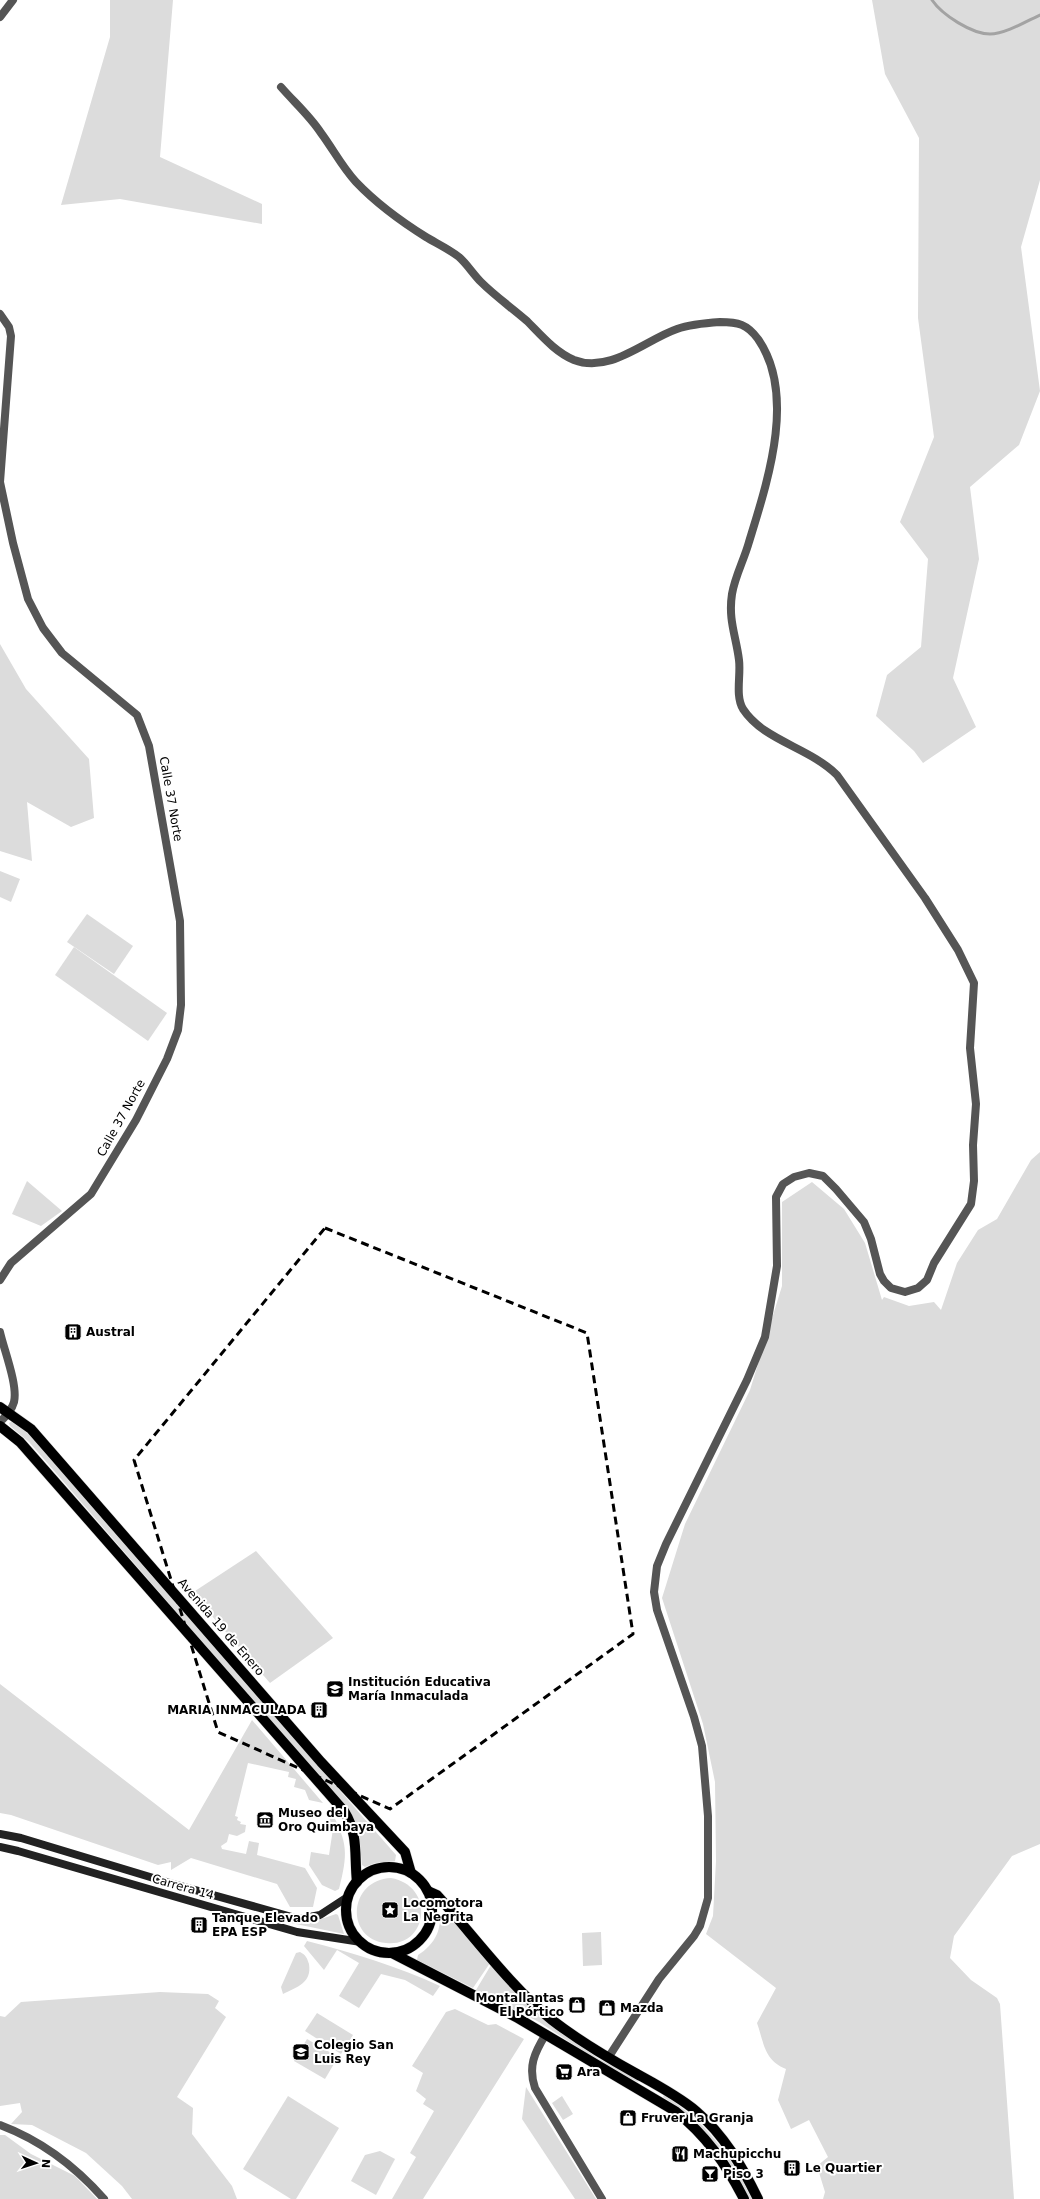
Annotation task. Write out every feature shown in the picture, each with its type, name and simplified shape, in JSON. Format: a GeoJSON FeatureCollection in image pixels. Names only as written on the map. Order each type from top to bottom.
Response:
{"type":"FeatureCollection","features":[{"type":"Feature","properties":{"kind":"main road","name":"Avenida 19 de Enero"},"geometry":{"type":"LineString","coordinates":[[0,1407],[31,1429],[321,1762],[405,1852],[411,1873]]}},
{"type":"Feature","properties":{"kind":"main road"},"geometry":{"type":"LineString","coordinates":[[0,1426],[20,1442],[344,1811],[355,1834],[357,1882]]}},
{"type":"Feature","properties":{"kind":"main road","name":"Carrera 14"},"geometry":{"type":"LineString","coordinates":[[0,1834],[21,1838],[292,1917],[310,1918],[320,1915],[349,1896]]}},
{"type":"Feature","properties":{"kind":"main road","name":"Carrera 14"},"geometry":{"type":"LineString","coordinates":[[0,1847],[298,1932],[361,1942]]}},
{"type":"Feature","properties":{"kind":"main road"},"geometry":{"type":"LineString","coordinates":[[387,1867],[399,1868],[411,1873],[424,1884],[428,1891],[432,1912],[426,1932],[415,1944],[400,1952],[392,1953],[375,1951],[361,1942],[351,1929],[347,1913],[349,1896],[357,1882],[371,1871],[387,1867]]}},
{"type":"Feature","properties":{"kind":"main road"},"geometry":{"type":"LineString","coordinates":[[428,1891],[437,1895],[528,1999],[553,2020],[608,2058],[653,2083],[691,2107],[720,2135],[746,2173],[758,2199]]}},
{"type":"Feature","properties":{"kind":"main road"},"geometry":{"type":"LineString","coordinates":[[392,1953],[546,2034],[648,2094],[688,2121],[718,2154],[744,2199]]}},
{"type":"Feature","properties":{"kind":"main road"},"geometry":{"type":"LineString","coordinates":[[648,2094],[653,2083]]}},
{"type":"Feature","properties":{"kind":"street"},"geometry":{"type":"LineString","coordinates":[[0,17],[13,0]]}},
{"type":"Feature","properties":{"kind":"street"},"geometry":{"type":"LineString","coordinates":[[281,87],[321,131],[337,159],[357,183],[423,235],[458,257],[480,282],[550,344],[570,358],[591,363],[629,355],[675,330],[701,323],[730,322],[747,326],[757,337],[768,354],[773,375],[776,402],[772,460],[766,487],[737,574],[732,595],[731,614],[733,635],[739,659],[741,706],[751,719],[770,734],[825,763],[837,775],[925,898],[958,950],[974,983],[969,1030],[976,1099],[973,1144],[975,1168],[973,1196],[971,1204],[963,1219],[934,1263],[927,1280],[918,1288],[905,1292],[891,1288],[880,1274],[871,1239],[864,1222],[836,1188],[823,1176],[809,1173],[794,1177],[783,1184],[776,1197],[776,1266],[765,1337],[747,1380],[666,1544],[655,1579],[657,1610],[694,1717],[702,1746],[706,1780],[708,1822],[708,1898],[700,1926],[694,1936],[659,1979],[608,2058]]}},
{"type":"Feature","properties":{"kind":"street","name":"Calle 37 Norte"},"geometry":{"type":"LineString","coordinates":[[0,314],[9,327],[11,336],[0,482],[28,599],[43,628],[62,653],[137,715],[149,746],[180,921],[181,1005],[178,1030],[167,1059],[136,1120],[91,1194],[11,1263],[0,1280]]}},
{"type":"Feature","properties":{"kind":"street"},"geometry":{"type":"LineString","coordinates":[[0,1332],[15,1391],[14,1402],[9,1412],[0,1422]]}},
{"type":"Feature","properties":{"kind":"street"},"geometry":{"type":"LineString","coordinates":[[546,2034],[536,2051],[530,2074],[535,2088],[602,2199]]}},
{"type":"Feature","properties":{"kind":"street"},"geometry":{"type":"LineString","coordinates":[[0,2126],[18,2132],[65,2162],[87,2179],[104,2199]]}},
{"type":"Feature","properties":{"kind":"highlighted area"},"geometry":{"type":"Polygon","coordinates":[[[325,1228],[587,1333],[633,1634],[390,1809],[218,1732],[134,1460],[325,1228]]]}},
{"type":"Feature","properties":{"kind":"shaded area"},"geometry":{"type":"Polygon","coordinates":[[[110,0],[173,0],[160,157],[262,204],[262,224],[120,199],[61,205],[110,37],[110,0]]]}},
{"type":"Feature","properties":{"kind":"shaded area"},"geometry":{"type":"Polygon","coordinates":[[[872,0],[1040,0],[1040,180],[1021,247],[1040,391],[1019,445],[970,487],[979,559],[953,678],[976,727],[923,763],[914,751],[876,716],[887,675],[921,647],[928,559],[900,522],[934,437],[918,318],[919,138],[885,74],[872,0]]]}},
{"type":"Feature","properties":{"kind":"shaded area"},"geometry":{"type":"Polygon","coordinates":[[[0,644],[26,689],[89,759],[94,818],[71,827],[27,802],[32,861],[0,851],[0,644]]]}},
{"type":"Feature","properties":{"kind":"shaded area"},"geometry":{"type":"Polygon","coordinates":[[[0,871],[20,879],[11,902],[0,897],[0,871]]]}},
{"type":"Feature","properties":{"kind":"shaded area"},"geometry":{"type":"Polygon","coordinates":[[[87,914],[133,946],[114,974],[67,942],[87,914]]]}},
{"type":"Feature","properties":{"kind":"shaded area"},"geometry":{"type":"Polygon","coordinates":[[[74,947],[167,1013],[148,1041],[55,975],[74,947]]]}},
{"type":"Feature","properties":{"kind":"shaded area"},"geometry":{"type":"Polygon","coordinates":[[[1040,1152],[1040,1844],[1012,1856],[954,1936],[950,1958],[971,1980],[997,1998],[1000,2004],[1014,2199],[823,2199],[825,2192],[817,2166],[828,2157],[809,2120],[791,2129],[778,2100],[786,2069],[773,2061],[769,2056],[763,2044],[757,2023],[776,1988],[706,1934],[713,1916],[716,1861],[715,1782],[703,1724],[662,1598],[685,1524],[750,1390],[782,1286],[782,1202],[812,1182],[844,1209],[865,1243],[882,1300],[884,1297],[909,1306],[934,1302],[941,1310],[957,1263],[978,1230],[997,1219],[1031,1160],[1040,1152]]]}},
{"type":"Feature","properties":{"kind":"shaded area"},"geometry":{"type":"Polygon","coordinates":[[[27,1181],[62,1211],[41,1226],[12,1214],[27,1181]]]}},
{"type":"Feature","properties":{"kind":"shaded area"},"geometry":{"type":"Polygon","coordinates":[[[13,1421],[33,1438],[396,1855],[395,1861],[375,1863],[365,1867],[362,1865],[359,1832],[347,1809],[29,1442],[10,1426],[9,1423],[13,1421]]]}},
{"type":"Feature","properties":{"kind":"shaded area"},"geometry":{"type":"Polygon","coordinates":[[[256,1551],[333,1638],[270,1683],[192,1593],[256,1551]]]}},
{"type":"Feature","properties":{"kind":"shaded area"},"geometry":{"type":"Polygon","coordinates":[[[0,1684],[189,1830],[252,1720],[323,1803],[309,1800],[305,1790],[294,1787],[296,1779],[288,1777],[289,1772],[248,1763],[235,1816],[238,1817],[237,1820],[241,1822],[240,1824],[246,1825],[245,1832],[237,1836],[229,1834],[227,1842],[221,1846],[222,1849],[246,1854],[249,1841],[259,1843],[257,1855],[305,1868],[317,1888],[313,1907],[290,1907],[277,1884],[191,1858],[171,1870],[171,1862],[158,1865],[11,1815],[0,1813],[0,1684]]]}},
{"type":"Feature","properties":{"kind":"shaded area"},"geometry":{"type":"Polygon","coordinates":[[[331,1811],[341,1832],[345,1849],[342,1877],[339,1889],[335,1891],[322,1885],[309,1865],[311,1852],[329,1855],[333,1829],[328,1827],[331,1811]]]}},
{"type":"Feature","properties":{"kind":"shaded area"},"geometry":{"type":"Polygon","coordinates":[[[391,1878],[405,1883],[415,1892],[420,1903],[421,1915],[418,1927],[411,1936],[400,1942],[386,1943],[373,1939],[363,1931],[358,1921],[357,1910],[360,1898],[366,1888],[377,1881],[391,1878]]]}},
{"type":"Feature","properties":{"kind":"shaded area"},"geometry":{"type":"Polygon","coordinates":[[[336,1914],[338,1915],[344,1934],[267,1918],[306,1924],[336,1914]]]}},
{"type":"Feature","properties":{"kind":"shaded area"},"geometry":{"type":"Polygon","coordinates":[[[445,1914],[448,1914],[490,1963],[473,1988],[417,1960],[418,1955],[429,1946],[435,1937],[445,1914]]]}},
{"type":"Feature","properties":{"kind":"shaded area"},"geometry":{"type":"Polygon","coordinates":[[[601,1932],[602,1965],[583,1966],[582,1933],[601,1932]]]}},
{"type":"Feature","properties":{"kind":"shaded area"},"geometry":{"type":"Polygon","coordinates":[[[307,1941],[375,1960],[440,1986],[433,1996],[405,1980],[381,1974],[359,2008],[339,1996],[359,1963],[337,1950],[324,1970],[304,1946],[307,1941]]]}},
{"type":"Feature","properties":{"kind":"shaded area"},"geometry":{"type":"Polygon","coordinates":[[[300,1952],[307,1958],[309,1964],[308,1976],[302,1984],[283,1994],[281,1987],[296,1953],[300,1952]]]}},
{"type":"Feature","properties":{"kind":"shaded area"},"geometry":{"type":"Polygon","coordinates":[[[491,1965],[539,2016],[599,2059],[639,2080],[638,2082],[612,2070],[539,2022],[476,1990],[491,1965]]]}},
{"type":"Feature","properties":{"kind":"shaded area"},"geometry":{"type":"Polygon","coordinates":[[[160,1992],[208,1994],[219,2001],[215,2008],[226,2017],[177,2097],[193,2108],[192,2134],[232,2186],[237,2199],[132,2199],[122,2186],[86,2153],[32,2125],[11,2124],[22,2112],[20,2103],[0,2106],[0,2016],[5,2017],[21,2002],[160,1992]]]}},
{"type":"Feature","properties":{"kind":"shaded area"},"geometry":{"type":"Polygon","coordinates":[[[455,2009],[488,2025],[496,2024],[524,2039],[423,2199],[392,2199],[416,2157],[410,2153],[434,2111],[423,2104],[426,2099],[416,2091],[423,2073],[412,2066],[446,2012],[455,2009]]]}},
{"type":"Feature","properties":{"kind":"shaded area"},"geometry":{"type":"Polygon","coordinates":[[[317,2013],[353,2035],[341,2054],[305,2031],[317,2013]]]}},
{"type":"Feature","properties":{"kind":"shaded area"},"geometry":{"type":"Polygon","coordinates":[[[307,2039],[338,2057],[325,2079],[294,2061],[307,2039]]]}},
{"type":"Feature","properties":{"kind":"shaded area"},"geometry":{"type":"Polygon","coordinates":[[[526,2087],[596,2199],[575,2199],[522,2119],[526,2087]]]}},
{"type":"Feature","properties":{"kind":"shaded area"},"geometry":{"type":"Polygon","coordinates":[[[664,2095],[693,2117],[716,2141],[735,2168],[752,2199],[749,2199],[724,2155],[703,2129],[663,2097],[664,2095]]]}},
{"type":"Feature","properties":{"kind":"shaded area"},"geometry":{"type":"Polygon","coordinates":[[[288,2096],[339,2128],[296,2199],[291,2199],[243,2169],[288,2096]]]}},
{"type":"Feature","properties":{"kind":"shaded area"},"geometry":{"type":"Polygon","coordinates":[[[562,2096],[573,2114],[563,2120],[552,2103],[562,2096]]]}},
{"type":"Feature","properties":{"kind":"shaded area"},"geometry":{"type":"Polygon","coordinates":[[[0,2135],[5,2135],[31,2154],[75,2176],[97,2199],[0,2199],[0,2135]]]}},
{"type":"Feature","properties":{"kind":"shaded area"},"geometry":{"type":"Polygon","coordinates":[[[380,2151],[395,2159],[376,2195],[351,2181],[365,2155],[380,2151]]]}},
{"type":"Feature","properties":{"kind":"waterway"},"geometry":{"type":"LineString","coordinates":[[932,0],[943,12],[958,23],[975,31],[990,34],[1016,27],[1040,15]]}},
{"type":"Feature","properties":{"kind":"place","name":"Austral"},"geometry":{"type":"Point","coordinates":[73,1332]}},
{"type":"Feature","properties":{"kind":"place","name":"Institución Educativa María Inmaculada"},"geometry":{"type":"Point","coordinates":[335,1689]}},
{"type":"Feature","properties":{"kind":"place","name":"MARIA INMACULADA"},"geometry":{"type":"Point","coordinates":[319,1710]}},
{"type":"Feature","properties":{"kind":"place","name":"Museo del Oro Quimbaya"},"geometry":{"type":"Point","coordinates":[265,1820]}},
{"type":"Feature","properties":{"kind":"place","name":"Locomotora La Negrita"},"geometry":{"type":"Point","coordinates":[390,1910]}},
{"type":"Feature","properties":{"kind":"place","name":"Tanque Elevado EPA ESP"},"geometry":{"type":"Point","coordinates":[199,1925]}},
{"type":"Feature","properties":{"kind":"place","name":"Montallantas El Pórtico"},"geometry":{"type":"Point","coordinates":[577,2005]}},
{"type":"Feature","properties":{"kind":"place","name":"Mazda"},"geometry":{"type":"Point","coordinates":[607,2008]}},
{"type":"Feature","properties":{"kind":"place","name":"Colegio San Luis Rey"},"geometry":{"type":"Point","coordinates":[301,2052]}},
{"type":"Feature","properties":{"kind":"place","name":"Ara"},"geometry":{"type":"Point","coordinates":[564,2072]}},
{"type":"Feature","properties":{"kind":"place","name":"Fruver La Granja"},"geometry":{"type":"Point","coordinates":[628,2118]}},
{"type":"Feature","properties":{"kind":"place","name":"Machupicchu"},"geometry":{"type":"Point","coordinates":[680,2154]}},
{"type":"Feature","properties":{"kind":"place","name":"Le Quartier"},"geometry":{"type":"Point","coordinates":[792,2168]}},
{"type":"Feature","properties":{"kind":"place","name":"Piso 3"},"geometry":{"type":"Point","coordinates":[710,2174]}}]}
